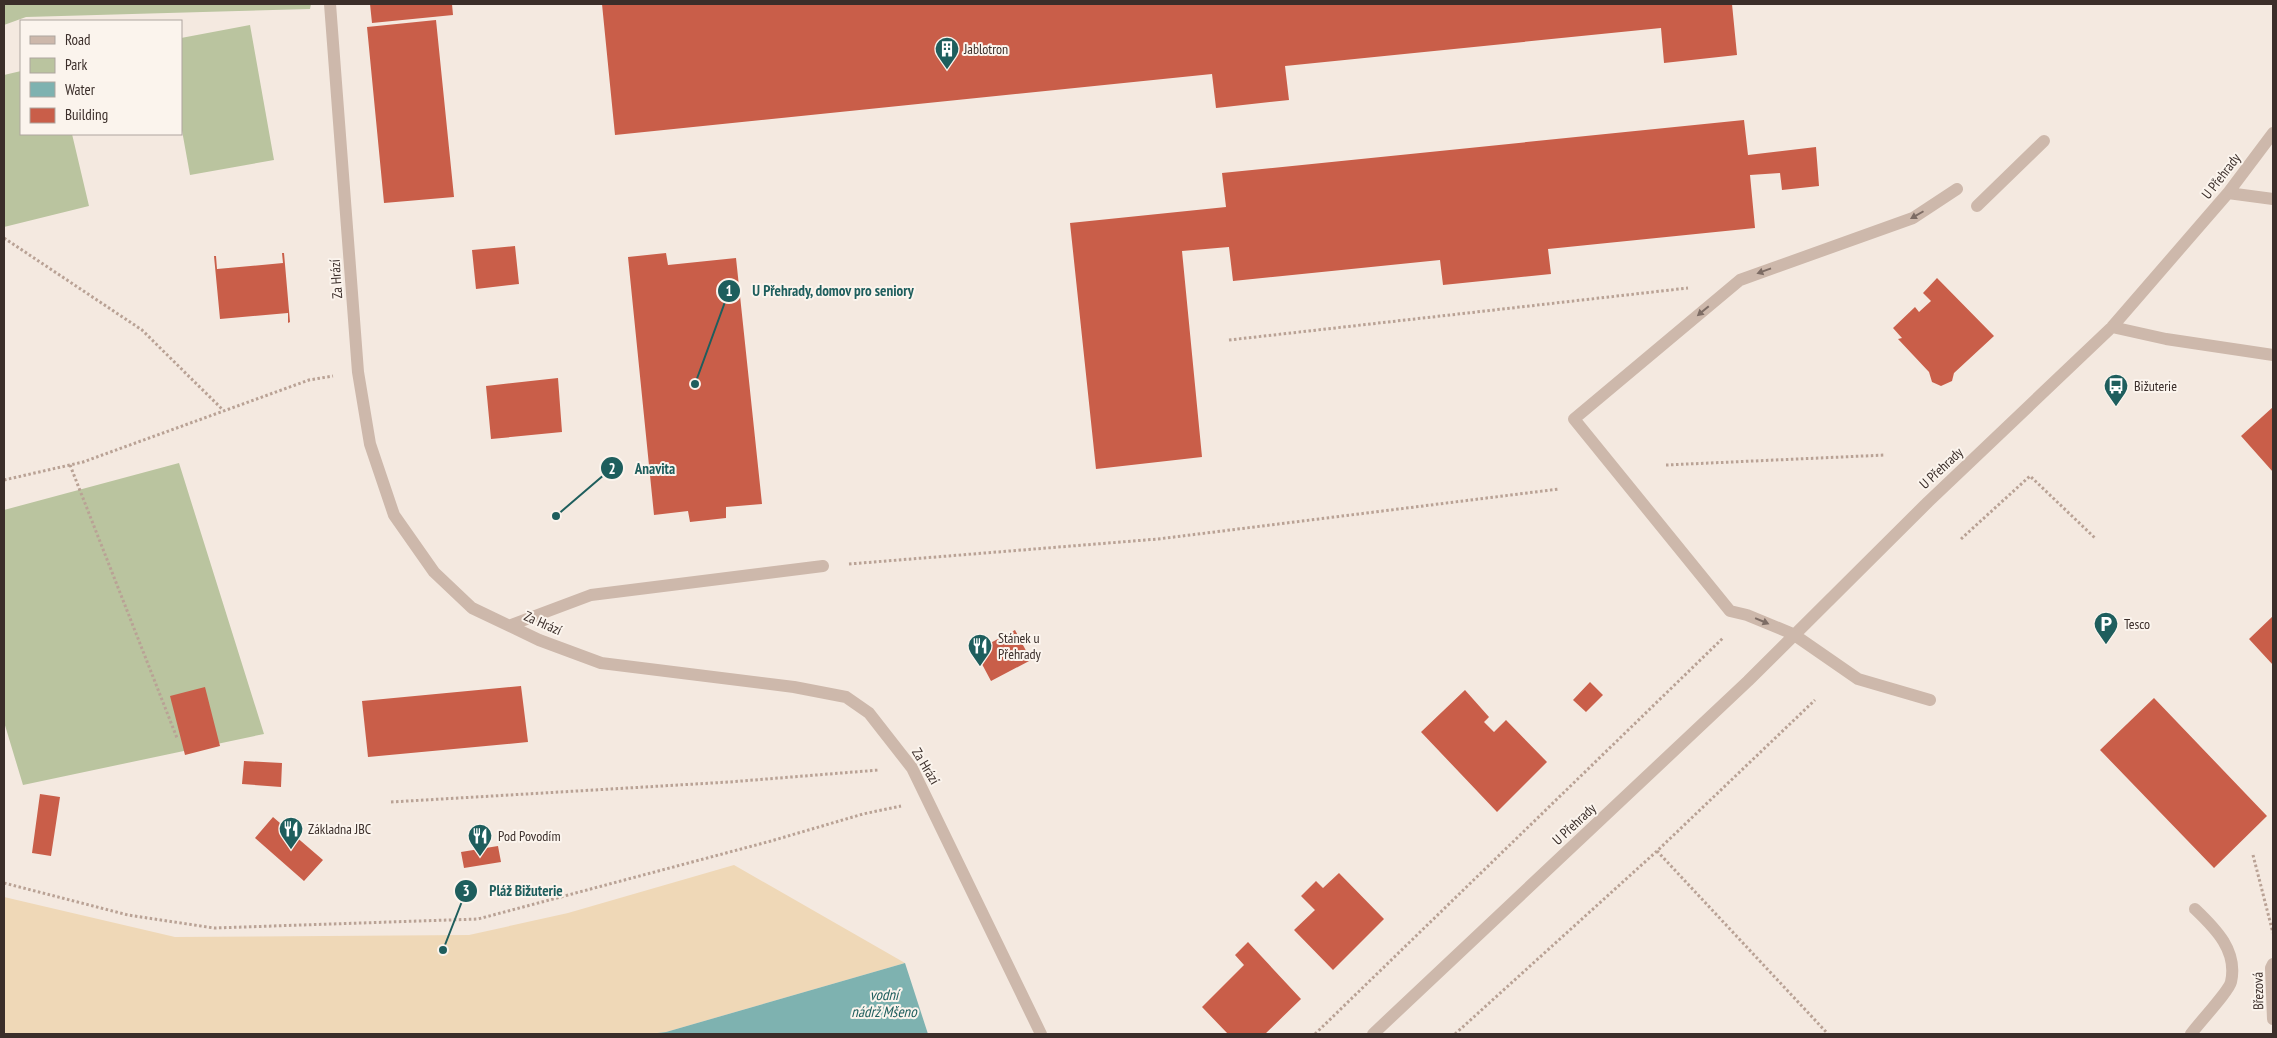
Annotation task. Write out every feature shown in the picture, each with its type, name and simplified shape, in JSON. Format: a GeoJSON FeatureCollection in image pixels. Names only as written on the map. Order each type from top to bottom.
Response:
{"type":"FeatureCollection","features":[{"type":"Feature","properties":{"kind":"street","name":"Za Hrází"},"geometry":{"type":"LineString","coordinates":[[330,4],[358,372],[370,444],[394,515],[434,572],[472,608],[539,640],[601,663],[794,687],[846,697],[869,713],[912,768],[1041,1034]]}},
{"type":"Feature","properties":{"kind":"street","name":"U Přehrady"},"geometry":{"type":"LineString","coordinates":[[1372,1034],[1748,680],[1928,502],[2112,327],[2228,193],[2273,133]]}},
{"type":"Feature","properties":{"kind":"street"},"geometry":{"type":"LineString","coordinates":[[1977,206],[2044,141]]}},
{"type":"Feature","properties":{"kind":"street"},"geometry":{"type":"LineString","coordinates":[[1930,700],[1858,679],[1794,634],[1747,615],[1730,611],[1574,419],[1740,280],[1914,218],[1958,188]]}},
{"type":"Feature","properties":{"kind":"street"},"geometry":{"type":"LineString","coordinates":[[2228,193],[2273,199]]}},
{"type":"Feature","properties":{"kind":"street"},"geometry":{"type":"LineString","coordinates":[[2112,327],[2166,339],[2273,355]]}},
{"type":"Feature","properties":{"kind":"street"},"geometry":{"type":"LineString","coordinates":[[511,626],[591,595],[824,566]]}},
{"type":"Feature","properties":{"kind":"street"},"geometry":{"type":"LineString","coordinates":[[2191,1034],[2231,983],[2232,956],[2216,929],[2195,909]]}},
{"type":"Feature","properties":{"kind":"street","name":"Březová"},"geometry":{"type":"LineString","coordinates":[[2273,964],[2271,968],[2273,1019]]}},
{"type":"Feature","properties":{"kind":"path"},"geometry":{"type":"LineString","coordinates":[[4,238],[142,330],[222,410]]}},
{"type":"Feature","properties":{"kind":"path"},"geometry":{"type":"LineString","coordinates":[[1229,340],[1646,294],[1693,287]]}},
{"type":"Feature","properties":{"kind":"path"},"geometry":{"type":"LineString","coordinates":[[4,480],[70,465],[309,380],[358,372]]}},
{"type":"Feature","properties":{"kind":"path"},"geometry":{"type":"LineString","coordinates":[[1666,465],[1885,455]]}},
{"type":"Feature","properties":{"kind":"path"},"geometry":{"type":"LineString","coordinates":[[70,465],[177,738]]}},
{"type":"Feature","properties":{"kind":"path"},"geometry":{"type":"LineString","coordinates":[[1961,539],[2030,476],[2095,538]]}},
{"type":"Feature","properties":{"kind":"path"},"geometry":{"type":"LineString","coordinates":[[824,566],[1158,539],[1559,489]]}},
{"type":"Feature","properties":{"kind":"path"},"geometry":{"type":"LineString","coordinates":[[1315,1034],[1724,638]]}},
{"type":"Feature","properties":{"kind":"path"},"geometry":{"type":"LineString","coordinates":[[1455,1034],[1657,851],[1815,700]]}},
{"type":"Feature","properties":{"kind":"path"},"geometry":{"type":"LineString","coordinates":[[391,802],[729,782],[912,768]]}},
{"type":"Feature","properties":{"kind":"path"},"geometry":{"type":"LineString","coordinates":[[4,883],[128,915],[214,928],[478,919],[771,841],[863,814],[929,800]]}},
{"type":"Feature","properties":{"kind":"path"},"geometry":{"type":"LineString","coordinates":[[1657,851],[1828,1034]]}},
{"type":"Feature","properties":{"kind":"path"},"geometry":{"type":"LineString","coordinates":[[2253,855],[2273,933]]}},
{"type":"Feature","properties":{"kind":"green space"},"geometry":{"type":"Polygon","coordinates":[[[4,4],[311,4],[310,9],[26,17],[4,25],[4,4]]]}},
{"type":"Feature","properties":{"kind":"green space"},"geometry":{"type":"Polygon","coordinates":[[[250,25],[274,160],[190,175],[182,131],[182,38],[250,25]]]}},
{"type":"Feature","properties":{"kind":"green space"},"geometry":{"type":"Polygon","coordinates":[[[20,71],[20,135],[72,135],[89,206],[4,227],[4,75],[20,71]]]}},
{"type":"Feature","properties":{"kind":"green space"},"geometry":{"type":"Polygon","coordinates":[[[179,463],[264,734],[23,785],[4,722],[4,510],[179,463]]]}},
{"type":"Feature","properties":{"kind":"sand"},"geometry":{"type":"Polygon","coordinates":[[[734,865],[905,963],[666,1032],[649,1034],[4,1034],[4,897],[175,937],[469,935],[568,913],[734,865]]]}},
{"type":"Feature","properties":{"kind":"water","name":"vodní nádrž Mšeno"},"geometry":{"type":"Polygon","coordinates":[[[905,963],[928,1034],[649,1034],[666,1032],[905,963]]]}},
{"type":"Feature","properties":{"kind":"building"},"geometry":{"type":"Polygon","coordinates":[[[370,4],[452,4],[453,15],[372,23],[370,4]]]}},
{"type":"Feature","properties":{"kind":"building","name":"Jablotron"},"geometry":{"type":"Polygon","coordinates":[[[602,4],[1732,4],[1737,55],[1664,63],[1661,28],[1285,66],[1289,100],[1216,108],[1212,74],[615,135],[602,4]]]}},
{"type":"Feature","properties":{"kind":"building"},"geometry":{"type":"Polygon","coordinates":[[[436,20],[454,197],[384,203],[367,27],[436,20]]]}},
{"type":"Feature","properties":{"kind":"building"},"geometry":{"type":"Polygon","coordinates":[[[1744,120],[1748,155],[1816,147],[1819,186],[1782,190],[1780,173],[1750,175],[1755,228],[1548,249],[1551,274],[1443,285],[1440,260],[1233,281],[1229,247],[1182,251],[1202,457],[1096,469],[1070,223],[1226,207],[1222,173],[1744,120]]]}},
{"type":"Feature","properties":{"kind":"building"},"geometry":{"type":"Polygon","coordinates":[[[515,246],[519,284],[476,289],[472,250],[515,246]]]}},
{"type":"Feature","properties":{"kind":"building"},"geometry":{"type":"Polygon","coordinates":[[[282,253],[284,253],[290,322],[288,323],[288,313],[220,319],[214,256],[216,256],[217,269],[283,263],[282,253]]]}},
{"type":"Feature","properties":{"kind":"building"},"geometry":{"type":"Polygon","coordinates":[[[666,253],[668,265],[736,258],[762,504],[726,507],[726,518],[690,522],[688,511],[654,515],[628,257],[666,253]]]}},
{"type":"Feature","properties":{"kind":"building"},"geometry":{"type":"Polygon","coordinates":[[[1937,278],[1994,336],[1954,373],[1952,381],[1941,386],[1932,382],[1929,372],[1898,339],[1902,338],[1893,328],[1915,307],[1919,312],[1931,301],[1923,293],[1937,278]]]}},
{"type":"Feature","properties":{"kind":"building"},"geometry":{"type":"Polygon","coordinates":[[[558,378],[562,432],[491,439],[486,386],[558,378]]]}},
{"type":"Feature","properties":{"kind":"building"},"geometry":{"type":"Polygon","coordinates":[[[2273,407],[2273,472],[2241,436],[2273,407]]]}},
{"type":"Feature","properties":{"kind":"building"},"geometry":{"type":"Polygon","coordinates":[[[2273,616],[2273,665],[2249,639],[2273,616]]]}},
{"type":"Feature","properties":{"kind":"building"},"geometry":{"type":"Polygon","coordinates":[[[1015,630],[1031,660],[991,681],[975,651],[1015,630]]]}},
{"type":"Feature","properties":{"kind":"building"},"geometry":{"type":"Polygon","coordinates":[[[1590,682],[1603,695],[1586,712],[1573,700],[1590,682]]]}},
{"type":"Feature","properties":{"kind":"building"},"geometry":{"type":"Polygon","coordinates":[[[521,686],[528,742],[368,757],[362,701],[521,686]]]}},
{"type":"Feature","properties":{"kind":"building"},"geometry":{"type":"Polygon","coordinates":[[[205,687],[220,746],[185,755],[170,696],[205,687]]]}},
{"type":"Feature","properties":{"kind":"building"},"geometry":{"type":"Polygon","coordinates":[[[1465,690],[1489,717],[1484,722],[1494,732],[1506,720],[1547,762],[1497,812],[1421,732],[1465,690]]]}},
{"type":"Feature","properties":{"kind":"building"},"geometry":{"type":"Polygon","coordinates":[[[2154,698],[2267,816],[2214,868],[2100,750],[2154,698]]]}},
{"type":"Feature","properties":{"kind":"building"},"geometry":{"type":"Polygon","coordinates":[[[244,761],[282,763],[281,787],[242,784],[244,761]]]}},
{"type":"Feature","properties":{"kind":"building"},"geometry":{"type":"Polygon","coordinates":[[[40,794],[60,797],[51,856],[32,853],[40,794]]]}},
{"type":"Feature","properties":{"kind":"building"},"geometry":{"type":"Polygon","coordinates":[[[273,817],[323,860],[304,881],[255,838],[273,817]]]}},
{"type":"Feature","properties":{"kind":"building"},"geometry":{"type":"Polygon","coordinates":[[[498,846],[501,862],[464,868],[461,852],[498,846]]]}},
{"type":"Feature","properties":{"kind":"building"},"geometry":{"type":"Polygon","coordinates":[[[1339,873],[1384,919],[1333,970],[1294,930],[1315,910],[1301,896],[1316,881],[1323,888],[1339,873]]]}},
{"type":"Feature","properties":{"kind":"building"},"geometry":{"type":"Polygon","coordinates":[[[1248,942],[1301,999],[1265,1034],[1228,1034],[1202,1007],[1244,965],[1235,955],[1248,942]]]}},
{"type":"Feature","properties":{"kind":"place","name":"Jablotron"},"geometry":{"type":"Point","coordinates":[947,70]}},
{"type":"Feature","properties":{"kind":"place","name":"U Přehrady, domov pro seniory"},"geometry":{"type":"Point","coordinates":[695,384]}},
{"type":"Feature","properties":{"kind":"place","name":"Bižuterie"},"geometry":{"type":"Point","coordinates":[2116,407]}},
{"type":"Feature","properties":{"kind":"place","name":"Anavita"},"geometry":{"type":"Point","coordinates":[556,516]}},
{"type":"Feature","properties":{"kind":"place","name":"Tesco"},"geometry":{"type":"Point","coordinates":[2106,645]}},
{"type":"Feature","properties":{"kind":"place","name":"Stánek u Přehrady"},"geometry":{"type":"Point","coordinates":[980,667]}},
{"type":"Feature","properties":{"kind":"place","name":"Základna JBC"},"geometry":{"type":"Point","coordinates":[291,850]}},
{"type":"Feature","properties":{"kind":"place","name":"Pod Povodím"},"geometry":{"type":"Point","coordinates":[480,857]}},
{"type":"Feature","properties":{"kind":"place","name":"Pláž Bižuterie"},"geometry":{"type":"Point","coordinates":[443,950]}}]}
